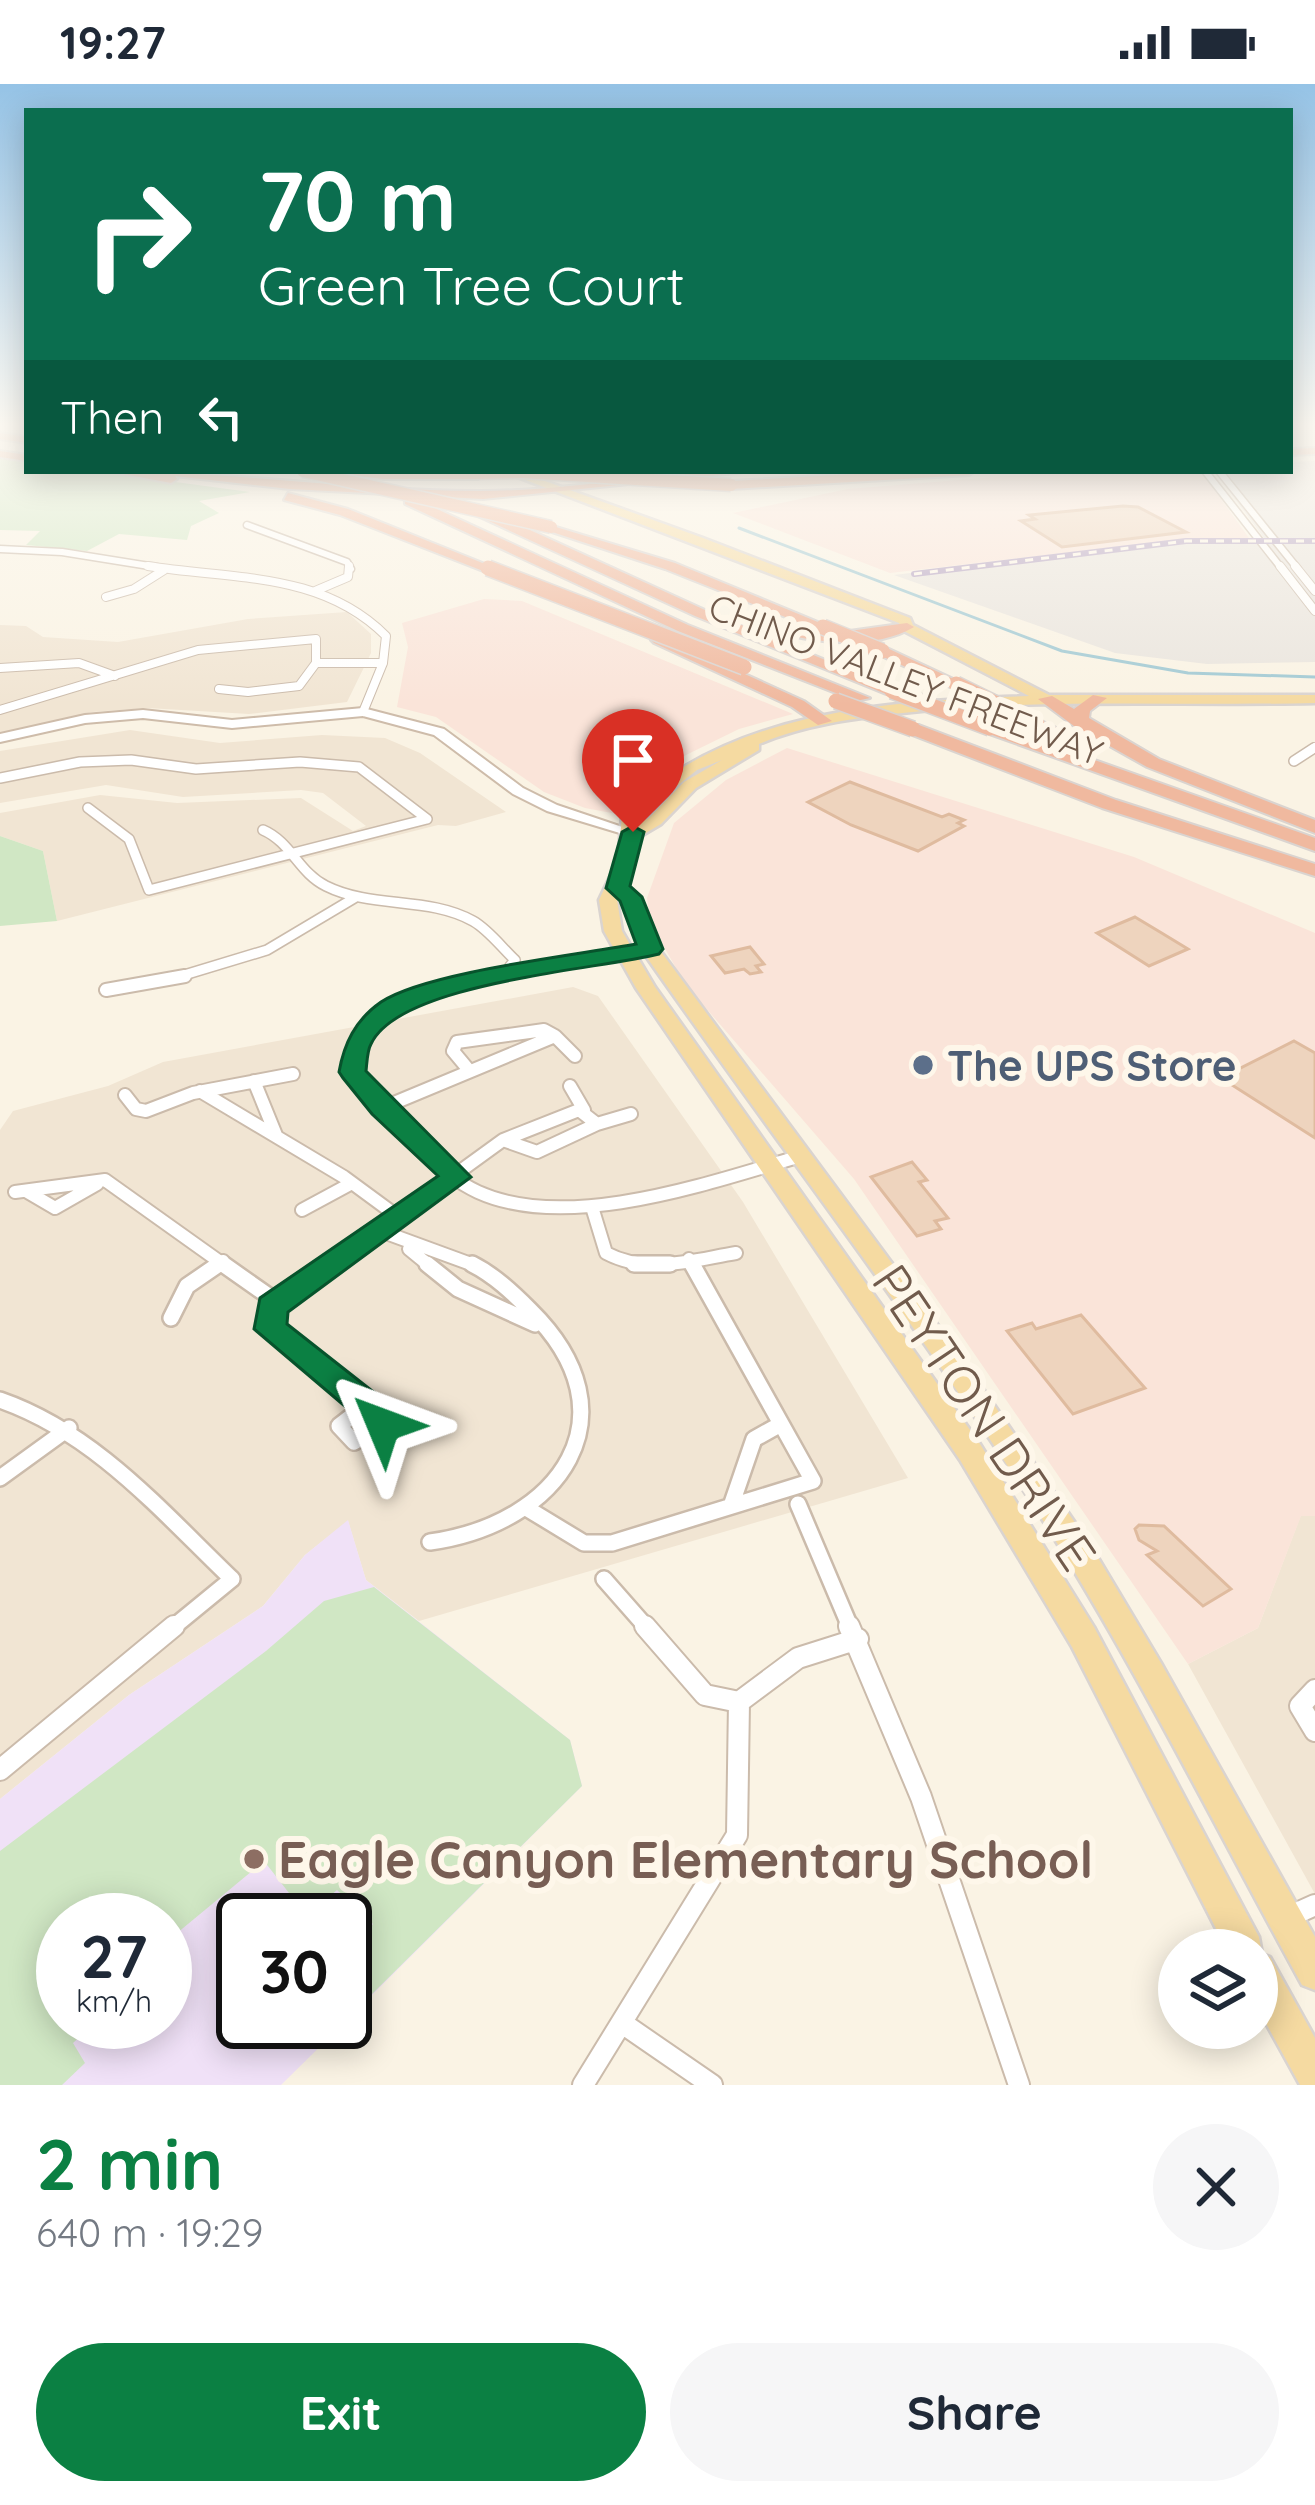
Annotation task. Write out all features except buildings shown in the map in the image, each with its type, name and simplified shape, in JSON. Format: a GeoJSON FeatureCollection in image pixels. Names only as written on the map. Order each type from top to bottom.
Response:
{"type":"FeatureCollection","features":[{"type":"Feature","properties":{"kind":"highway"},"geometry":{"type":"LineString","coordinates":[[354,517],[1109,804],[1315,869]]}},
{"type":"Feature","properties":{"kind":"highway"},"geometry":{"type":"LineString","coordinates":[[438,517],[561,594],[788,699],[824,721]]}},
{"type":"Feature","properties":{"kind":"highway","name":"CHINO VALLEY FREEWAY"},"geometry":{"type":"LineString","coordinates":[[445,517],[683,628],[935,728],[1315,869]]}},
{"type":"Feature","properties":{"kind":"highway","name":"CHINO VALLEY FREEWAY"},"geometry":{"type":"LineString","coordinates":[[491,517],[892,692],[1315,845]]}},
{"type":"Feature","properties":{"kind":"highway"},"geometry":{"type":"LineString","coordinates":[[508,517],[670,566],[823,627],[1315,845]]}},
{"type":"Feature","properties":{"kind":"highway"},"geometry":{"type":"LineString","coordinates":[[611,573],[806,637],[858,638],[907,627]]}},
{"type":"Feature","properties":{"kind":"highway"},"geometry":{"type":"LineString","coordinates":[[1080,722],[1082,709],[1099,698]]}},
{"type":"Feature","properties":{"kind":"highway"},"geometry":{"type":"LineString","coordinates":[[1046,699],[1172,772],[1315,827]]}},
{"type":"Feature","properties":{"kind":"main road"},"geometry":{"type":"LineString","coordinates":[[613,517],[868,618],[907,627],[1046,699]]}},
{"type":"Feature","properties":{"kind":"main road"},"geometry":{"type":"LineString","coordinates":[[630,517],[639,519]]}},
{"type":"Feature","properties":{"kind":"main road"},"geometry":{"type":"LineString","coordinates":[[634,517],[867,605],[905,621],[907,627]]}},
{"type":"Feature","properties":{"kind":"main road"},"geometry":{"type":"LineString","coordinates":[[633,832],[655,821],[690,785],[767,737],[824,721],[1046,699],[1315,699]]}},
{"type":"Feature","properties":{"kind":"main road","name":"PEYTON DRIVE"},"geometry":{"type":"LineString","coordinates":[[633,832],[618,888],[608,900],[625,954],[766,1165],[940,1408],[1019,1532],[1083,1637],[1235,1929]]}},
{"type":"Feature","properties":{"kind":"main road","name":"PEYTON DRIVE"},"geometry":{"type":"LineString","coordinates":[[618,888],[630,897],[650,949],[1043,1497],[1300,1912],[1315,1972]]}},
{"type":"Feature","properties":{"kind":"main road"},"geometry":{"type":"LineString","coordinates":[[1278,2008],[1315,2075]]}},
{"type":"Feature","properties":{"kind":"street"},"geometry":{"type":"LineString","coordinates":[[1241,517],[1315,611]]}},
{"type":"Feature","properties":{"kind":"street"},"geometry":{"type":"LineString","coordinates":[[1256,517],[1315,591]]}},
{"type":"Feature","properties":{"kind":"street"},"geometry":{"type":"LineString","coordinates":[[248,525],[347,562],[352,571],[348,577],[314,592]]}},
{"type":"Feature","properties":{"kind":"street"},"geometry":{"type":"LineString","coordinates":[[0,549],[46,550],[255,578],[314,592],[370,616],[386,636],[383,664],[363,712]]}},
{"type":"Feature","properties":{"kind":"street"},"geometry":{"type":"LineString","coordinates":[[106,597],[134,590],[165,569]]}},
{"type":"Feature","properties":{"kind":"street"},"geometry":{"type":"LineString","coordinates":[[0,710],[197,650],[316,639],[316,663],[299,686],[248,692],[219,688]]}},
{"type":"Feature","properties":{"kind":"street"},"geometry":{"type":"LineString","coordinates":[[0,668],[79,663],[116,676]]}},
{"type":"Feature","properties":{"kind":"street"},"geometry":{"type":"LineString","coordinates":[[316,663],[383,664]]}},
{"type":"Feature","properties":{"kind":"street"},"geometry":{"type":"LineString","coordinates":[[0,737],[124,716],[232,724],[363,712],[439,732],[518,791],[552,808],[633,832]]}},
{"type":"Feature","properties":{"kind":"street"},"geometry":{"type":"LineString","coordinates":[[1294,761],[1315,747]]}},
{"type":"Feature","properties":{"kind":"street"},"geometry":{"type":"LineString","coordinates":[[0,778],[80,762],[131,760],[196,769],[300,762],[359,766],[427,819],[149,890],[129,839],[88,808]]}},
{"type":"Feature","properties":{"kind":"street"},"geometry":{"type":"LineString","coordinates":[[262,830],[276,833],[309,877],[356,897],[434,907],[479,924],[503,951],[500,960],[513,970]]}},
{"type":"Feature","properties":{"kind":"street"},"geometry":{"type":"LineString","coordinates":[[106,990],[211,970],[255,956],[312,931],[356,897]]}},
{"type":"Feature","properties":{"kind":"street"},"geometry":{"type":"LineString","coordinates":[[650,949],[513,970],[391,1007],[358,1041],[352,1072],[382,1108],[457,1177],[481,1193],[526,1205],[592,1207],[801,1156]]}},
{"type":"Feature","properties":{"kind":"street"},"geometry":{"type":"LineString","coordinates":[[539,1018],[574,1056]]}},
{"type":"Feature","properties":{"kind":"street"},"geometry":{"type":"LineString","coordinates":[[382,1108],[553,1034]]}},
{"type":"Feature","properties":{"kind":"street"},"geometry":{"type":"LineString","coordinates":[[468,1069],[453,1051],[457,1042],[553,1034]]}},
{"type":"Feature","properties":{"kind":"street"},"geometry":{"type":"LineString","coordinates":[[124,1095],[136,1109],[146,1111],[200,1091],[292,1074]]}},
{"type":"Feature","properties":{"kind":"street"},"geometry":{"type":"LineString","coordinates":[[254,1081],[277,1136]]}},
{"type":"Feature","properties":{"kind":"street"},"geometry":{"type":"LineString","coordinates":[[570,1086],[597,1124]]}},
{"type":"Feature","properties":{"kind":"street"},"geometry":{"type":"LineString","coordinates":[[200,1091],[352,1183],[397,1216]]}},
{"type":"Feature","properties":{"kind":"street"},"geometry":{"type":"LineString","coordinates":[[366,1405],[271,1329],[274,1304],[503,1140],[584,1110]]}},
{"type":"Feature","properties":{"kind":"street"},"geometry":{"type":"LineString","coordinates":[[503,1140],[537,1152],[631,1114]]}},
{"type":"Feature","properties":{"kind":"street"},"geometry":{"type":"LineString","coordinates":[[20,1191],[105,1180],[223,1262],[274,1304]]}},
{"type":"Feature","properties":{"kind":"street"},"geometry":{"type":"LineString","coordinates":[[302,1210],[352,1183]]}},
{"type":"Feature","properties":{"kind":"street"},"geometry":{"type":"LineString","coordinates":[[592,1207],[611,1258],[640,1264],[736,1252]]}},
{"type":"Feature","properties":{"kind":"street"},"geometry":{"type":"LineString","coordinates":[[378,1230],[458,1289],[547,1330]]}},
{"type":"Feature","properties":{"kind":"street"},"geometry":{"type":"LineString","coordinates":[[400,1243],[485,1270],[564,1350],[582,1396],[560,1474],[528,1509],[504,1526],[464,1540],[430,1542]]}},
{"type":"Feature","properties":{"kind":"street"},"geometry":{"type":"LineString","coordinates":[[528,1509],[584,1543],[612,1543],[813,1481],[688,1259]]}},
{"type":"Feature","properties":{"kind":"street"},"geometry":{"type":"LineString","coordinates":[[171,1318],[187,1286],[223,1262]]}},
{"type":"Feature","properties":{"kind":"street"},"geometry":{"type":"LineString","coordinates":[[0,1400],[26,1406],[69,1428],[232,1579],[0,1770]]}},
{"type":"Feature","properties":{"kind":"street"},"geometry":{"type":"LineString","coordinates":[[731,1506],[754,1439],[781,1424]]}},
{"type":"Feature","properties":{"kind":"street"},"geometry":{"type":"LineString","coordinates":[[0,1478],[69,1428]]}},
{"type":"Feature","properties":{"kind":"street"},"geometry":{"type":"LineString","coordinates":[[798,1504],[921,1797],[1019,2085]]}},
{"type":"Feature","properties":{"kind":"street"},"geometry":{"type":"LineString","coordinates":[[604,1579],[705,1695],[739,1702],[798,1658],[857,1639]]}},
{"type":"Feature","properties":{"kind":"street"},"geometry":{"type":"LineString","coordinates":[[1315,1690],[1300,1706],[1315,1731]]}},
{"type":"Feature","properties":{"kind":"street"},"geometry":{"type":"LineString","coordinates":[[583,2085],[737,1835],[739,1702]]}},
{"type":"Feature","properties":{"kind":"street"},"geometry":{"type":"LineString","coordinates":[[622,2023],[712,2085]]}},
{"type":"Feature","properties":{"kind":"shaded area"},"geometry":{"type":"Polygon","coordinates":[[[744,517],[1234,517],[1249,538],[1185,539],[890,573],[744,517]]]}},
{"type":"Feature","properties":{"kind":"shaded area"},"geometry":{"type":"Polygon","coordinates":[[[1249,517],[1315,517],[1315,662],[1207,664],[1115,653],[894,575],[1185,539],[1264,538],[1249,517]]]}},
{"type":"Feature","properties":{"kind":"shaded area"},"geometry":{"type":"Polygon","coordinates":[[[484,599],[522,601],[793,714],[739,729],[686,755],[640,785],[617,814],[585,808],[544,792],[436,717],[397,707],[408,647],[402,623],[484,599]]]}},
{"type":"Feature","properties":{"kind":"shaded area"},"geometry":{"type":"Polygon","coordinates":[[[347,612],[371,634],[371,653],[347,702],[249,714],[147,708],[92,712],[0,733],[0,625],[26,626],[43,637],[118,642],[248,619],[347,612]]]}},
{"type":"Feature","properties":{"kind":"shaded area"},"geometry":{"type":"Polygon","coordinates":[[[130,730],[220,743],[322,735],[385,738],[420,753],[506,812],[57,921],[43,851],[0,836],[0,813],[100,795],[177,803],[301,798],[353,831],[366,826],[323,793],[301,790],[183,797],[106,785],[0,803],[0,751],[130,730]]]}},
{"type":"Feature","properties":{"kind":"shaded area"},"geometry":{"type":"Polygon","coordinates":[[[787,748],[1134,857],[1315,933],[1315,1516],[1301,1516],[1258,1628],[1188,1664],[854,1179],[685,984],[650,922],[647,898],[674,823],[726,780],[787,748]]]}},
{"type":"Feature","properties":{"kind":"shaded area"},"geometry":{"type":"Polygon","coordinates":[[[573,987],[598,996],[743,1202],[908,1478],[419,1621],[366,1580],[348,1521],[305,1555],[263,1606],[129,1695],[0,1799],[0,1130],[13,1111],[108,1086],[163,1062],[573,987]]]}},
{"type":"Feature","properties":{"kind":"shaded area"},"geometry":{"type":"Polygon","coordinates":[[[1301,1515],[1315,1516],[1315,1894],[1188,1664],[1258,1628],[1301,1515]]]}},
{"type":"Feature","properties":{"kind":"shaded area","name":"Eagle Canyon Elementary School"},"geometry":{"type":"Polygon","coordinates":[[[348,1520],[366,1580],[570,1740],[582,1786],[372,1995],[372,1893],[216,1893],[216,2049],[318,2049],[281,2085],[0,2085],[0,1799],[129,1695],[263,1606],[305,1555],[348,1520]]]}},
{"type":"Feature","properties":{"kind":"green space"},"geometry":{"type":"Polygon","coordinates":[[[0,517],[210,517],[191,526],[187,540],[119,534],[87,551],[26,545],[40,531],[0,530],[0,517]]]}},
{"type":"Feature","properties":{"kind":"green space"},"geometry":{"type":"Polygon","coordinates":[[[0,836],[43,851],[57,921],[0,926],[0,836]]]}},
{"type":"Feature","properties":{"kind":"green space","name":"Eagle Canyon Elementary School"},"geometry":{"type":"Polygon","coordinates":[[[374,1587],[570,1740],[582,1786],[372,1994],[372,1893],[289,1893],[264,1861],[225,1893],[216,1893],[216,1901],[192,1921],[192,1893],[36,1893],[36,2049],[77,2049],[85,2063],[62,2085],[0,2085],[0,1851],[266,1651],[324,1601],[374,1587]]]}},
{"type":"Feature","properties":{"kind":"waterway"},"geometry":{"type":"LineString","coordinates":[[739,528],[1062,651],[1188,673],[1315,677]]}},
{"type":"Feature","properties":{"kind":"railway"},"geometry":{"type":"LineString","coordinates":[[914,574],[1186,541],[1315,541]]}},
{"type":"Feature","properties":{"kind":"place","name":"The UPS Store"},"geometry":{"type":"Point","coordinates":[923,1065]}},
{"type":"Feature","properties":{"kind":"place","name":"Eagle Canyon Elementary School"},"geometry":{"type":"Point","coordinates":[254,1859]}},
{"type":"Feature","properties":{"kind":"route"},"geometry":{"type":"LineString","coordinates":[[383,1425],[383,1418],[271,1329],[272,1306],[457,1177],[382,1108],[352,1072],[358,1041],[391,1007],[450,986],[650,949],[630,897],[618,888],[633,832]]}}]}
